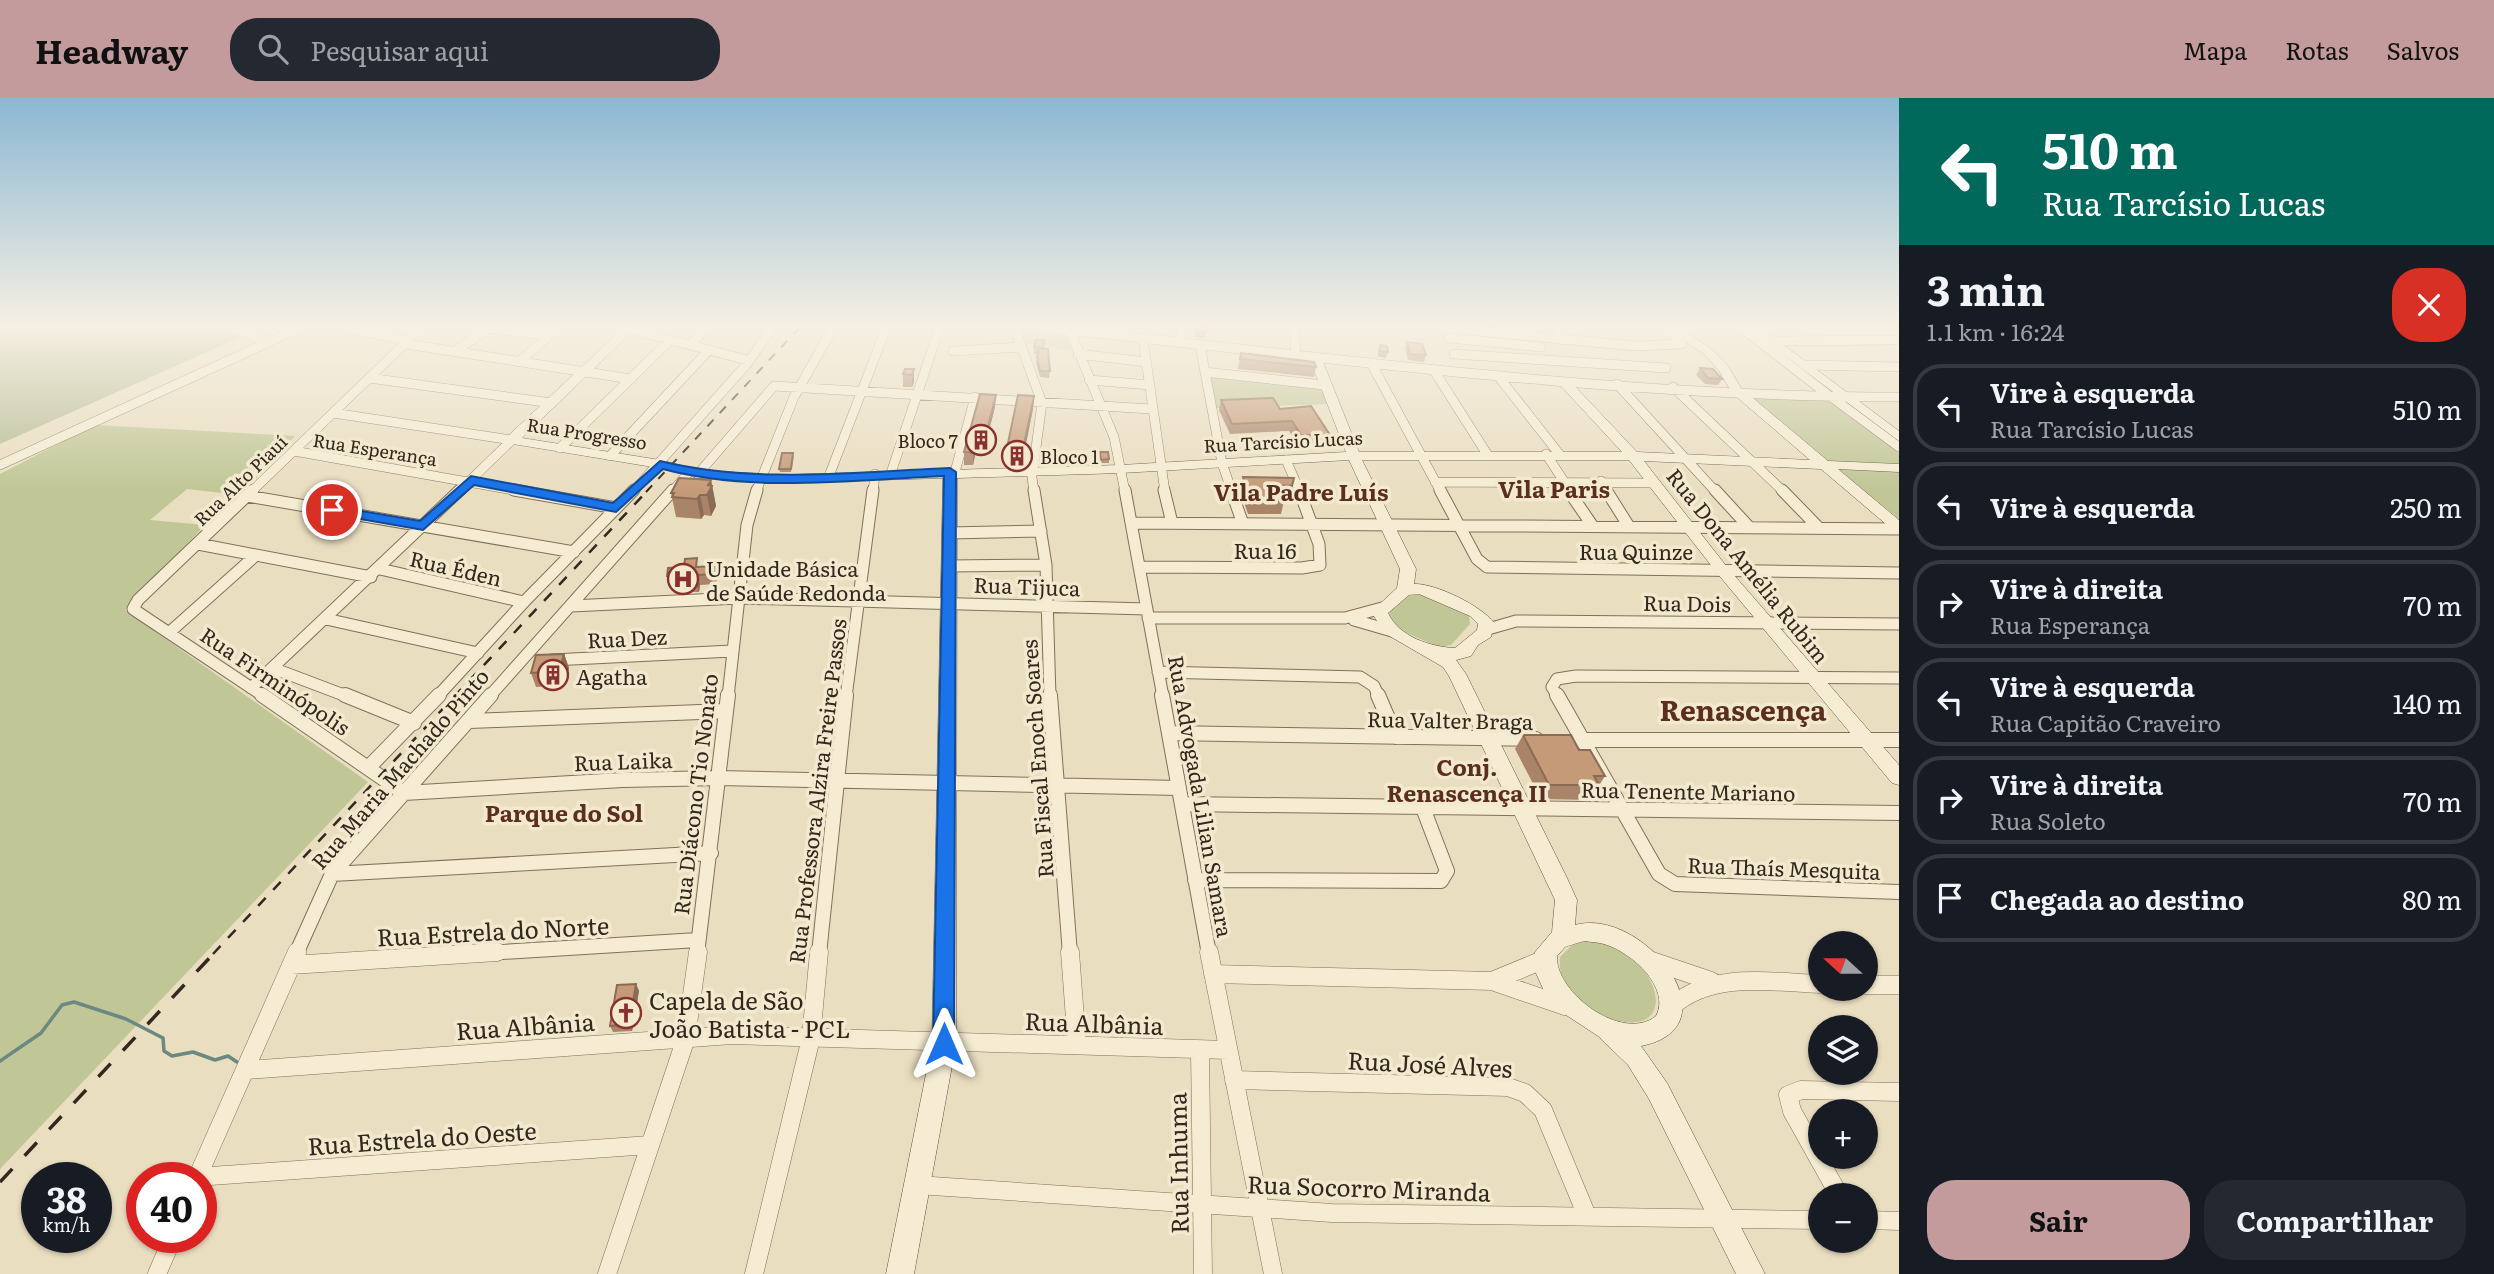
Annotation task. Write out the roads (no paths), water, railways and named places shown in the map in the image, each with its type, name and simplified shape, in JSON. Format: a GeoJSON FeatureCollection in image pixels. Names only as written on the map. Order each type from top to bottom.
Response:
{"type":"FeatureCollection","features":[{"type":"Feature","properties":{"kind":"street"},"geometry":{"type":"LineString","coordinates":[[0,465],[183,381]]}},
{"type":"Feature","properties":{"kind":"street","name":"Rua Alto Piauí"},"geometry":{"type":"LineString","coordinates":[[138,600],[366,381]]}},
{"type":"Feature","properties":{"kind":"street"},"geometry":{"type":"LineString","coordinates":[[390,381],[552,403]]}},
{"type":"Feature","properties":{"kind":"street"},"geometry":{"type":"LineString","coordinates":[[251,688],[275,669],[574,381]]}},
{"type":"Feature","properties":{"kind":"street"},"geometry":{"type":"LineString","coordinates":[[560,448],[629,381]]}},
{"type":"Feature","properties":{"kind":"street"},"geometry":{"type":"LineString","coordinates":[[610,456],[680,381]]}},
{"type":"Feature","properties":{"kind":"street"},"geometry":{"type":"LineString","coordinates":[[369,767],[414,723],[524,602],[616,508],[665,465],[734,381]]}},
{"type":"Feature","properties":{"kind":"street","name":"Rua Diácono Tio Nonato"},"geometry":{"type":"LineString","coordinates":[[607,1274],[687,1038],[711,853],[747,525],[758,478],[804,381]]}},
{"type":"Feature","properties":{"kind":"street"},"geometry":{"type":"LineString","coordinates":[[829,476],[865,381]]}},
{"type":"Feature","properties":{"kind":"street"},"geometry":{"type":"LineString","coordinates":[[891,473],[924,381]]}},
{"type":"Feature","properties":{"kind":"street","name":"Rua Fiscal Enoch Soares"},"geometry":{"type":"LineString","coordinates":[[1033,381],[1041,402],[1032,470],[1046,565],[1049,689],[1077,1045]]}},
{"type":"Feature","properties":{"kind":"street","name":"Rua Advogada Lilian Samara"},"geometry":{"type":"LineString","coordinates":[[1089,381],[1114,437],[1121,469],[1195,880],[1273,1274]]}},
{"type":"Feature","properties":{"kind":"street"},"geometry":{"type":"LineString","coordinates":[[1100,381],[1150,385]]}},
{"type":"Feature","properties":{"kind":"street"},"geometry":{"type":"LineString","coordinates":[[1149,381],[1159,467],[1172,523]]}},
{"type":"Feature","properties":{"kind":"street"},"geometry":{"type":"LineString","coordinates":[[1207,381],[1222,463],[1243,524]]}},
{"type":"Feature","properties":{"kind":"street"},"geometry":{"type":"LineString","coordinates":[[1286,381],[1324,385]]}},
{"type":"Feature","properties":{"kind":"street"},"geometry":{"type":"LineString","coordinates":[[1323,381],[1383,524],[1408,569],[1405,590]]}},
{"type":"Feature","properties":{"kind":"street"},"geometry":{"type":"LineString","coordinates":[[1380,381],[1458,525]]}},
{"type":"Feature","properties":{"kind":"street"},"geometry":{"type":"LineString","coordinates":[[1441,381],[1487,454]]}},
{"type":"Feature","properties":{"kind":"street"},"geometry":{"type":"LineString","coordinates":[[1501,381],[1553,455],[1562,480],[1592,525]]}},
{"type":"Feature","properties":{"kind":"street"},"geometry":{"type":"LineString","coordinates":[[1561,381],[1836,397],[1899,397]]}},
{"type":"Feature","properties":{"kind":"street","name":"Rua Dona Amélia Rubim"},"geometry":{"type":"LineString","coordinates":[[1561,381],[1633,456],[1722,570],[1899,778]]}},
{"type":"Feature","properties":{"kind":"street"},"geometry":{"type":"LineString","coordinates":[[1730,381],[1736,390],[1899,529]]}},
{"type":"Feature","properties":{"kind":"street"},"geometry":{"type":"LineString","coordinates":[[1814,381],[1899,447]]}},
{"type":"Feature","properties":{"kind":"street"},"geometry":{"type":"LineString","coordinates":[[1820,381],[1836,397],[1885,426],[1899,438]]}},
{"type":"Feature","properties":{"kind":"street"},"geometry":{"type":"LineString","coordinates":[[1617,384],[1749,527]]}},
{"type":"Feature","properties":{"kind":"street"},"geometry":{"type":"LineString","coordinates":[[694,473],[774,386],[1152,409]]}},
{"type":"Feature","properties":{"kind":"street"},"geometry":{"type":"LineString","coordinates":[[1673,387],[1754,461],[1819,528]]}},
{"type":"Feature","properties":{"kind":"street"},"geometry":{"type":"LineString","coordinates":[[900,1274],[944,1044],[949,533],[953,472],[975,397]]}},
{"type":"Feature","properties":{"kind":"street","name":"Rua Progresso"},"geometry":{"type":"LineString","coordinates":[[333,413],[665,465]]}},
{"type":"Feature","properties":{"kind":"street"},"geometry":{"type":"LineString","coordinates":[[1885,426],[1899,427]]}},
{"type":"Feature","properties":{"kind":"street","name":"Rua Esperança"},"geometry":{"type":"LineString","coordinates":[[294,452],[471,480],[616,508]]}},
{"type":"Feature","properties":{"kind":"street","name":"Rua Tarcísio Lucas"},"geometry":{"type":"LineString","coordinates":[[665,465],[694,473],[758,478],[1121,469],[1354,456],[1487,454],[1633,456],[1899,468]]}},
{"type":"Feature","properties":{"kind":"street","name":"Rua 16"},"geometry":{"type":"LineString","coordinates":[[1139,567],[1317,567],[1322,558],[1286,460]]}},
{"type":"Feature","properties":{"kind":"street","name":"Rua Maria Machado Pinto"},"geometry":{"type":"LineString","coordinates":[[204,1162],[332,874],[524,662],[571,606],[694,473]]}},
{"type":"Feature","properties":{"kind":"street","name":"Rua Professora Alzira Freire Passos"},"geometry":{"type":"LineString","coordinates":[[754,1274],[811,1038],[835,780],[875,474]]}},
{"type":"Feature","properties":{"kind":"street"},"geometry":{"type":"LineString","coordinates":[[1435,482],[1562,480],[1654,483]]}},
{"type":"Feature","properties":{"kind":"street"},"geometry":{"type":"LineString","coordinates":[[1601,481],[1628,525]]}},
{"type":"Feature","properties":{"kind":"street"},"geometry":{"type":"LineString","coordinates":[[247,496],[574,552]]}},
{"type":"Feature","properties":{"kind":"street"},"geometry":{"type":"LineString","coordinates":[[1132,523],[1899,529]]}},
{"type":"Feature","properties":{"kind":"street","name":"Rua Quinze"},"geometry":{"type":"LineString","coordinates":[[1458,525],[1479,561],[1499,569],[1899,573]]}},
{"type":"Feature","properties":{"kind":"street"},"geometry":{"type":"LineString","coordinates":[[949,533],[1041,531]]}},
{"type":"Feature","properties":{"kind":"street","name":"Rua Éden"},"geometry":{"type":"LineString","coordinates":[[198,544],[375,573],[524,602]]}},
{"type":"Feature","properties":{"kind":"street"},"geometry":{"type":"LineString","coordinates":[[171,631],[256,555]]}},
{"type":"Feature","properties":{"kind":"street"},"geometry":{"type":"LineString","coordinates":[[948,566],[1046,565]]}},
{"type":"Feature","properties":{"kind":"street"},"geometry":{"type":"LineString","coordinates":[[1329,618],[1361,616],[1382,608],[1405,590],[1429,590],[1476,612],[1484,618],[1488,629]]}},
{"type":"Feature","properties":{"kind":"street","name":"Rua Tijuca"},"geometry":{"type":"LineString","coordinates":[[571,606],[739,598],[1048,605],[1147,614],[1329,618]]}},
{"type":"Feature","properties":{"kind":"street","name":"Rua Firminópolis"},"geometry":{"type":"LineString","coordinates":[[138,600],[133,609],[171,631],[404,793]]}},
{"type":"Feature","properties":{"kind":"street"},"geometry":{"type":"LineString","coordinates":[[1382,608],[1379,612],[1381,619],[1392,631]]}},
{"type":"Feature","properties":{"kind":"street"},"geometry":{"type":"LineString","coordinates":[[1476,612],[1516,621]]}},
{"type":"Feature","properties":{"kind":"street"},"geometry":{"type":"LineString","coordinates":[[1329,618],[1359,621],[1392,631],[1449,663],[1490,739],[1566,900],[1563,934]]}},
{"type":"Feature","properties":{"kind":"street"},"geometry":{"type":"LineString","coordinates":[[326,619],[478,653]]}},
{"type":"Feature","properties":{"kind":"street"},"geometry":{"type":"LineString","coordinates":[[1430,652],[1455,656],[1465,652],[1472,641],[1488,629],[1516,621]]}},
{"type":"Feature","properties":{"kind":"street","name":"Rua Dois"},"geometry":{"type":"LineString","coordinates":[[1516,621],[1899,624]]}},
{"type":"Feature","properties":{"kind":"street","name":"Rua Dez"},"geometry":{"type":"LineString","coordinates":[[524,662],[732,651]]}},
{"type":"Feature","properties":{"kind":"street"},"geometry":{"type":"LineString","coordinates":[[275,669],[309,678],[383,714],[414,723]]}},
{"type":"Feature","properties":{"kind":"street"},"geometry":{"type":"LineString","coordinates":[[1158,671],[1360,677],[1374,686],[1396,737]]}},
{"type":"Feature","properties":{"kind":"street"},"geometry":{"type":"LineString","coordinates":[[1570,740],[1552,687],[1557,679],[1899,678]]}},
{"type":"Feature","properties":{"kind":"street"},"geometry":{"type":"LineString","coordinates":[[469,721],[726,710]]}},
{"type":"Feature","properties":{"kind":"street","name":"Rua Valter Braga"},"geometry":{"type":"LineString","coordinates":[[1168,733],[1570,740],[1899,740]]}},
{"type":"Feature","properties":{"kind":"street","name":"Rua Thaís Mesquita"},"geometry":{"type":"LineString","coordinates":[[1570,740],[1623,810],[1659,874],[1681,886],[1899,892]]}},
{"type":"Feature","properties":{"kind":"street","name":"Rua Laika"},"geometry":{"type":"LineString","coordinates":[[404,793],[622,780],[719,778],[1179,788]]}},
{"type":"Feature","properties":{"kind":"street","name":"Rua Tenente Mariano"},"geometry":{"type":"LineString","coordinates":[[1182,804],[1899,813]]}},
{"type":"Feature","properties":{"kind":"street"},"geometry":{"type":"LineString","coordinates":[[1195,880],[1441,881],[1447,871],[1423,808]]}},
{"type":"Feature","properties":{"kind":"street"},"geometry":{"type":"LineString","coordinates":[[332,874],[711,853]]}},
{"type":"Feature","properties":{"kind":"street"},"geometry":{"type":"LineString","coordinates":[[1570,1009],[1549,981],[1545,959],[1549,947],[1563,934],[1599,933],[1631,947],[1669,969],[1722,983]]}},
{"type":"Feature","properties":{"kind":"street","name":"Rua Estrela do Norte"},"geometry":{"type":"LineString","coordinates":[[291,965],[698,940]]}},
{"type":"Feature","properties":{"kind":"street"},"geometry":{"type":"LineString","coordinates":[[1606,1030],[1631,1036],[1646,1034],[1659,1029],[1667,1019],[1671,1007],[1669,992],[1661,975],[1631,947]]}},
{"type":"Feature","properties":{"kind":"street"},"geometry":{"type":"LineString","coordinates":[[1492,981],[1529,968],[1545,959]]}},
{"type":"Feature","properties":{"kind":"street"},"geometry":{"type":"LineString","coordinates":[[1213,975],[1492,981],[1527,991],[1570,1009],[1606,1030],[1636,1057],[1658,1091],[1751,1274]]}},
{"type":"Feature","properties":{"kind":"street"},"geometry":{"type":"LineString","coordinates":[[1671,1007],[1693,989],[1722,983],[1808,984]]}},
{"type":"Feature","properties":{"kind":"street"},"geometry":{"type":"LineString","coordinates":[[1878,985],[1899,985]]}},
{"type":"Feature","properties":{"kind":"street","name":"Rua Albânia"},"geometry":{"type":"LineString","coordinates":[[246,1070],[687,1038],[811,1038],[944,1044],[1228,1050]]}},
{"type":"Feature","properties":{"kind":"street","name":"Rua Inhuma"},"geometry":{"type":"LineString","coordinates":[[1200,1051],[1203,1274]]}},
{"type":"Feature","properties":{"kind":"street","name":"Rua José Alves"},"geometry":{"type":"LineString","coordinates":[[1234,1080],[1508,1087],[1519,1091],[1543,1110],[1587,1216]]}},
{"type":"Feature","properties":{"kind":"street"},"geometry":{"type":"LineString","coordinates":[[1832,1183],[1792,1111],[1788,1095],[1801,1090],[1899,1092]]}},
{"type":"Feature","properties":{"kind":"street","name":"Rua Estrela do Oeste"},"geometry":{"type":"LineString","coordinates":[[217,1176],[650,1145]]}},
{"type":"Feature","properties":{"kind":"street","name":"Rua Socorro Miranda"},"geometry":{"type":"LineString","coordinates":[[918,1185],[1261,1210],[1808,1220]]}},
{"type":"Feature","properties":{"kind":"street"},"geometry":{"type":"LineString","coordinates":[[1878,1220],[1899,1221]]}},
{"type":"Feature","properties":{"kind":"street"},"geometry":{"type":"LineString","coordinates":[[158,1274],[167,1253]]}},
{"type":"Feature","properties":{"kind":"waterway"},"geometry":{"type":"LineString","coordinates":[[0,1061],[41,1033],[62,1005],[74,1002],[126,1019],[163,1038],[164,1051],[172,1056],[193,1052],[215,1060],[228,1056],[237,1062]]}},
{"type":"Feature","properties":{"kind":"railway"},"geometry":{"type":"LineString","coordinates":[[646,492],[750,381]]}},
{"type":"Feature","properties":{"kind":"railway"},"geometry":{"type":"LineString","coordinates":[[213,954],[648,490]]}},
{"type":"Feature","properties":{"kind":"railway"},"geometry":{"type":"LineString","coordinates":[[0,1182],[215,952]]}},
{"type":"Feature","properties":{"kind":"place","name":"Bloco 7"},"geometry":{"type":"Point","coordinates":[981,440]}},
{"type":"Feature","properties":{"kind":"place","name":"Bloco 1"},"geometry":{"type":"Point","coordinates":[1017,456]}},
{"type":"Feature","properties":{"kind":"place","name":"Unidade Básica de Saúde Redonda"},"geometry":{"type":"Point","coordinates":[683,579]}},
{"type":"Feature","properties":{"kind":"place","name":"Agatha"},"geometry":{"type":"Point","coordinates":[553,675]}},
{"type":"Feature","properties":{"kind":"place","name":"Capela de São João Batista - PCL"},"geometry":{"type":"Point","coordinates":[626,1013]}},
{"type":"Feature","properties":{"kind":"district","name":"Vila Paris"},"geometry":{"type":"Point","coordinates":[1554,488]}},
{"type":"Feature","properties":{"kind":"district","name":"Vila Padre Luís"},"geometry":{"type":"Point","coordinates":[1301,491]}},
{"type":"Feature","properties":{"kind":"district","name":"Renascença"},"geometry":{"type":"Point","coordinates":[1743,709]}},
{"type":"Feature","properties":{"kind":"district","name":"Conj. Renascença II"},"geometry":{"type":"Point","coordinates":[1467,779]}},
{"type":"Feature","properties":{"kind":"district","name":"Parque do Sol"},"geometry":{"type":"Point","coordinates":[564,812]}}]}
